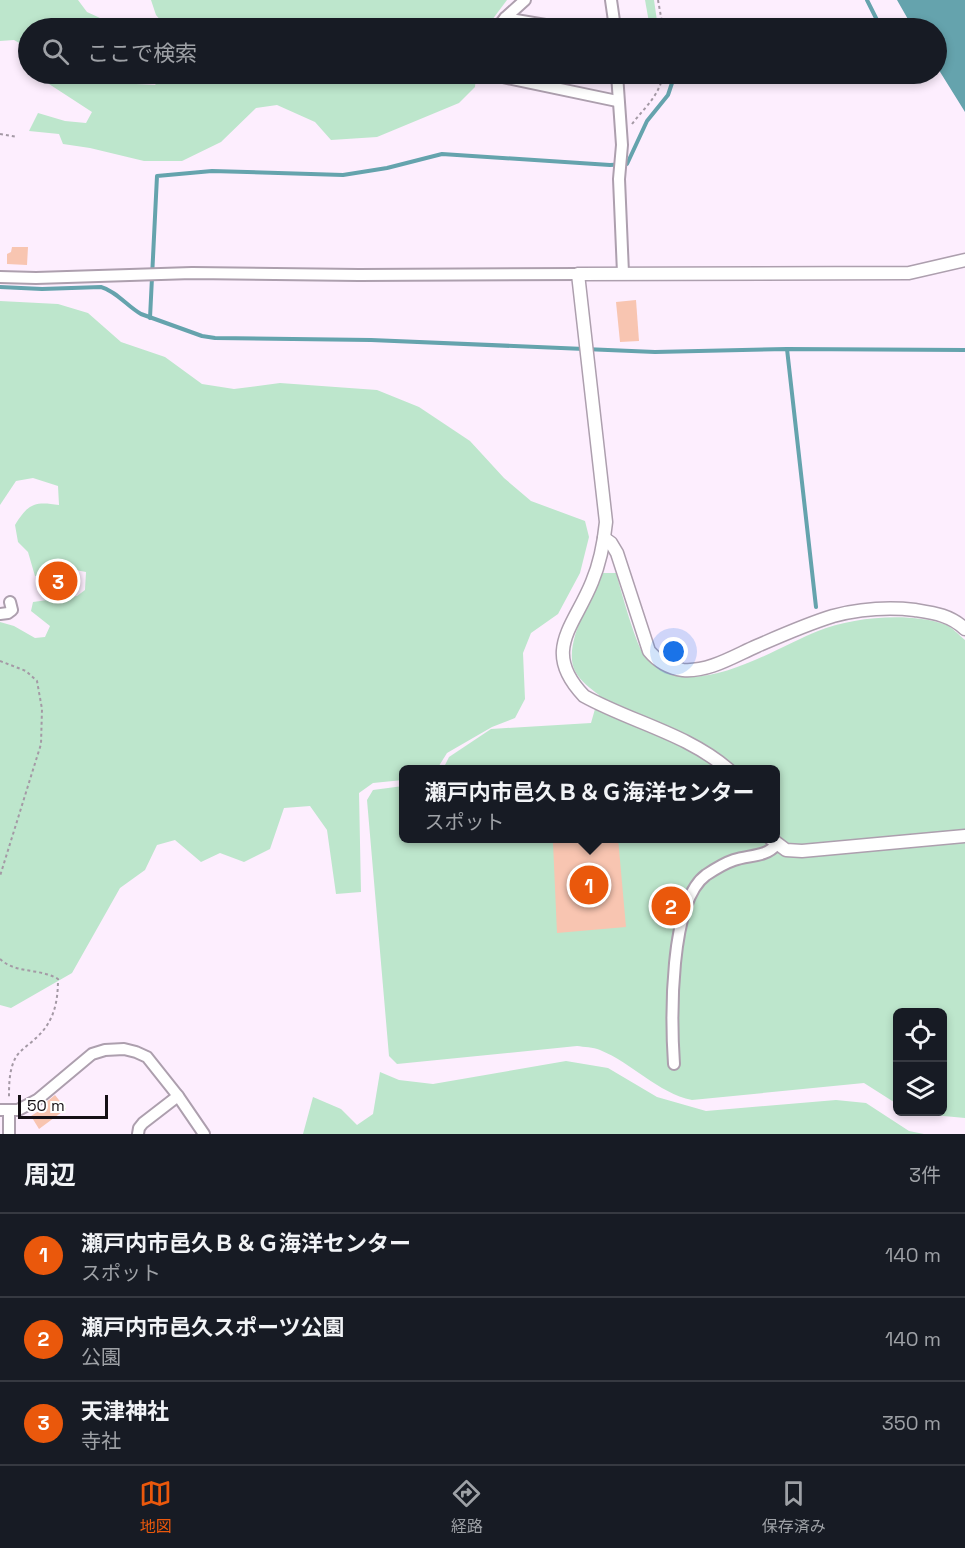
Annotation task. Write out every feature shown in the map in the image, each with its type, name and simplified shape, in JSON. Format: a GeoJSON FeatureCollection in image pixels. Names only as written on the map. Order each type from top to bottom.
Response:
{"type":"FeatureCollection","features":[{"type":"Feature","properties":{"kind":"street"},"geometry":{"type":"LineString","coordinates":[[505,18],[525,0]]}},
{"type":"Feature","properties":{"kind":"street"},"geometry":{"type":"LineString","coordinates":[[611,0],[614,18]]}},
{"type":"Feature","properties":{"kind":"street"},"geometry":{"type":"LineString","coordinates":[[536,84],[617,101]]}},
{"type":"Feature","properties":{"kind":"street"},"geometry":{"type":"LineString","coordinates":[[617,84],[621,145],[619,165],[623,273]]}},
{"type":"Feature","properties":{"kind":"street"},"geometry":{"type":"LineString","coordinates":[[0,277],[192,273],[359,275],[909,273],[965,260]]}},
{"type":"Feature","properties":{"kind":"street"},"geometry":{"type":"LineString","coordinates":[[578,274],[606,522],[592,582],[567,631],[563,645],[563,660],[567,674],[572,684],[584,696],[694,745],[714,756],[724,765]]}},
{"type":"Feature","properties":{"kind":"street"},"geometry":{"type":"LineString","coordinates":[[604,538],[611,543],[617,553],[649,651],[658,662],[670,667],[692,669],[718,663],[798,628],[834,616],[864,610],[898,608],[938,613],[957,621],[965,629]]}},
{"type":"Feature","properties":{"kind":"street"},"geometry":{"type":"LineString","coordinates":[[0,614],[8,614],[12,610],[10,602]]}},
{"type":"Feature","properties":{"kind":"street"},"geometry":{"type":"LineString","coordinates":[[775,843],[786,850],[802,851],[965,836]]}},
{"type":"Feature","properties":{"kind":"street"},"geometry":{"type":"LineString","coordinates":[[674,1064],[672,1040],[676,951],[681,917],[691,895],[704,876],[726,863],[763,854],[771,850],[773,843]]}},
{"type":"Feature","properties":{"kind":"street"},"geometry":{"type":"LineString","coordinates":[[9,1134],[5,1110],[18,1110],[37,1100],[92,1054],[105,1050],[130,1050],[147,1057],[204,1134]]}},
{"type":"Feature","properties":{"kind":"street"},"geometry":{"type":"LineString","coordinates":[[138,1134],[143,1123],[178,1096]]}},
{"type":"Feature","properties":{"kind":"path"},"geometry":{"type":"LineString","coordinates":[[658,0],[661,18]]}},
{"type":"Feature","properties":{"kind":"path"},"geometry":{"type":"LineString","coordinates":[[621,145],[630,127],[661,84]]}},
{"type":"Feature","properties":{"kind":"path"},"geometry":{"type":"LineString","coordinates":[[0,134],[16,137]]}},
{"type":"Feature","properties":{"kind":"path"},"geometry":{"type":"LineString","coordinates":[[0,661],[26,671],[37,681],[42,709],[40,744],[0,876]]}},
{"type":"Feature","properties":{"kind":"path"},"geometry":{"type":"LineString","coordinates":[[0,959],[6,965],[28,971],[47,972],[58,979],[58,998],[51,1020],[41,1033],[17,1055],[11,1068],[5,1110]]}},
{"type":"Feature","properties":{"kind":"green space"},"geometry":{"type":"Polygon","coordinates":[[[0,0],[78,0],[87,12],[100,18],[18,18],[18,42],[14,40],[0,41],[0,0]]]}},
{"type":"Feature","properties":{"kind":"green space"},"geometry":{"type":"Polygon","coordinates":[[[151,0],[507,0],[494,18],[159,18],[151,0]]]}},
{"type":"Feature","properties":{"kind":"green space"},"geometry":{"type":"Polygon","coordinates":[[[645,0],[654,0],[657,18],[648,18],[645,0]]]}},
{"type":"Feature","properties":{"kind":"green space"},"geometry":{"type":"Polygon","coordinates":[[[49,84],[475,84],[459,103],[377,137],[331,140],[315,122],[277,105],[256,108],[221,142],[182,161],[144,161],[63,144],[59,134],[29,131],[38,113],[65,121],[86,123],[92,112],[49,84]]]}},
{"type":"Feature","properties":{"kind":"green space"},"geometry":{"type":"Polygon","coordinates":[[[0,301],[58,304],[88,313],[121,342],[165,357],[202,384],[234,389],[280,383],[377,390],[419,407],[470,441],[504,478],[531,501],[585,521],[589,537],[580,573],[558,614],[531,633],[523,653],[525,699],[515,718],[492,727],[447,753],[440,765],[399,765],[399,780],[373,783],[359,793],[361,892],[336,894],[327,830],[310,806],[284,808],[270,849],[244,862],[220,853],[201,862],[175,840],[157,845],[145,870],[120,888],[72,973],[11,1008],[0,1005],[0,622],[14,626],[35,638],[45,637],[50,626],[31,611],[33,602],[77,596],[85,590],[86,572],[60,567],[45,577],[35,576],[28,552],[18,542],[15,525],[24,512],[32,506],[43,503],[59,505],[58,486],[33,478],[16,481],[0,505],[0,301]]]}},
{"type":"Feature","properties":{"kind":"green space"},"geometry":{"type":"Polygon","coordinates":[[[603,573],[616,573],[633,631],[642,652],[646,658],[664,671],[685,677],[708,675],[731,669],[818,631],[864,619],[898,617],[930,620],[947,625],[965,640],[965,1118],[944,1116],[947,1116],[947,1008],[893,1008],[893,1101],[864,1083],[692,1100],[656,1085],[623,1062],[600,1050],[577,1046],[397,1064],[389,1056],[367,800],[373,790],[399,787],[399,843],[780,843],[780,765],[445,765],[449,757],[491,729],[591,723],[599,695],[583,682],[575,671],[572,661],[572,648],[580,621],[603,573]]]}},
{"type":"Feature","properties":{"kind":"green space"},"geometry":{"type":"Polygon","coordinates":[[[566,1061],[608,1068],[657,1097],[706,1111],[836,1100],[866,1103],[909,1131],[924,1134],[303,1134],[313,1097],[341,1109],[357,1125],[373,1114],[380,1072],[399,1080],[433,1084],[566,1061]]]}},
{"type":"Feature","properties":{"kind":"water"},"geometry":{"type":"Polygon","coordinates":[[[897,0],[965,0],[965,112],[947,83],[947,18],[907,18],[897,0]]]}},
{"type":"Feature","properties":{"kind":"building"},"geometry":{"type":"Polygon","coordinates":[[[12,247],[28,247],[27,265],[7,264],[7,254],[11,252],[12,247]]]}},
{"type":"Feature","properties":{"kind":"building"},"geometry":{"type":"Polygon","coordinates":[[[636,300],[639,341],[620,342],[616,302],[636,300]]]}},
{"type":"Feature","properties":{"kind":"building"},"geometry":{"type":"Polygon","coordinates":[[[553,843],[618,843],[626,927],[557,933],[553,843]]]}},
{"type":"Feature","properties":{"kind":"building"},"geometry":{"type":"Polygon","coordinates":[[[55,1095],[66,1109],[39,1129],[31,1116],[45,1107],[44,1104],[55,1095]]]}},
{"type":"Feature","properties":{"kind":"waterway"},"geometry":{"type":"LineString","coordinates":[[867,0],[876,18]]}},
{"type":"Feature","properties":{"kind":"waterway"},"geometry":{"type":"LineString","coordinates":[[150,318],[157,176],[212,171],[343,175],[387,168],[442,154],[610,165],[627,164],[647,121],[668,95],[672,84]]}},
{"type":"Feature","properties":{"kind":"waterway"},"geometry":{"type":"LineString","coordinates":[[0,287],[42,289],[101,287],[112,292],[141,314],[202,336],[215,338],[371,340],[655,352],[787,349],[965,350]]}},
{"type":"Feature","properties":{"kind":"waterway"},"geometry":{"type":"LineString","coordinates":[[787,349],[816,607]]}},
{"type":"Feature","properties":{"kind":"place","name":"天津神社"},"geometry":{"type":"Point","coordinates":[58,581]}},
{"type":"Feature","properties":{"kind":"place","name":"瀬戸内市邑久Ｂ＆Ｇ海洋センター"},"geometry":{"type":"Point","coordinates":[589,885]}},
{"type":"Feature","properties":{"kind":"place","name":"瀬戸内市邑久スポーツ公園"},"geometry":{"type":"Point","coordinates":[671,906]}}]}
